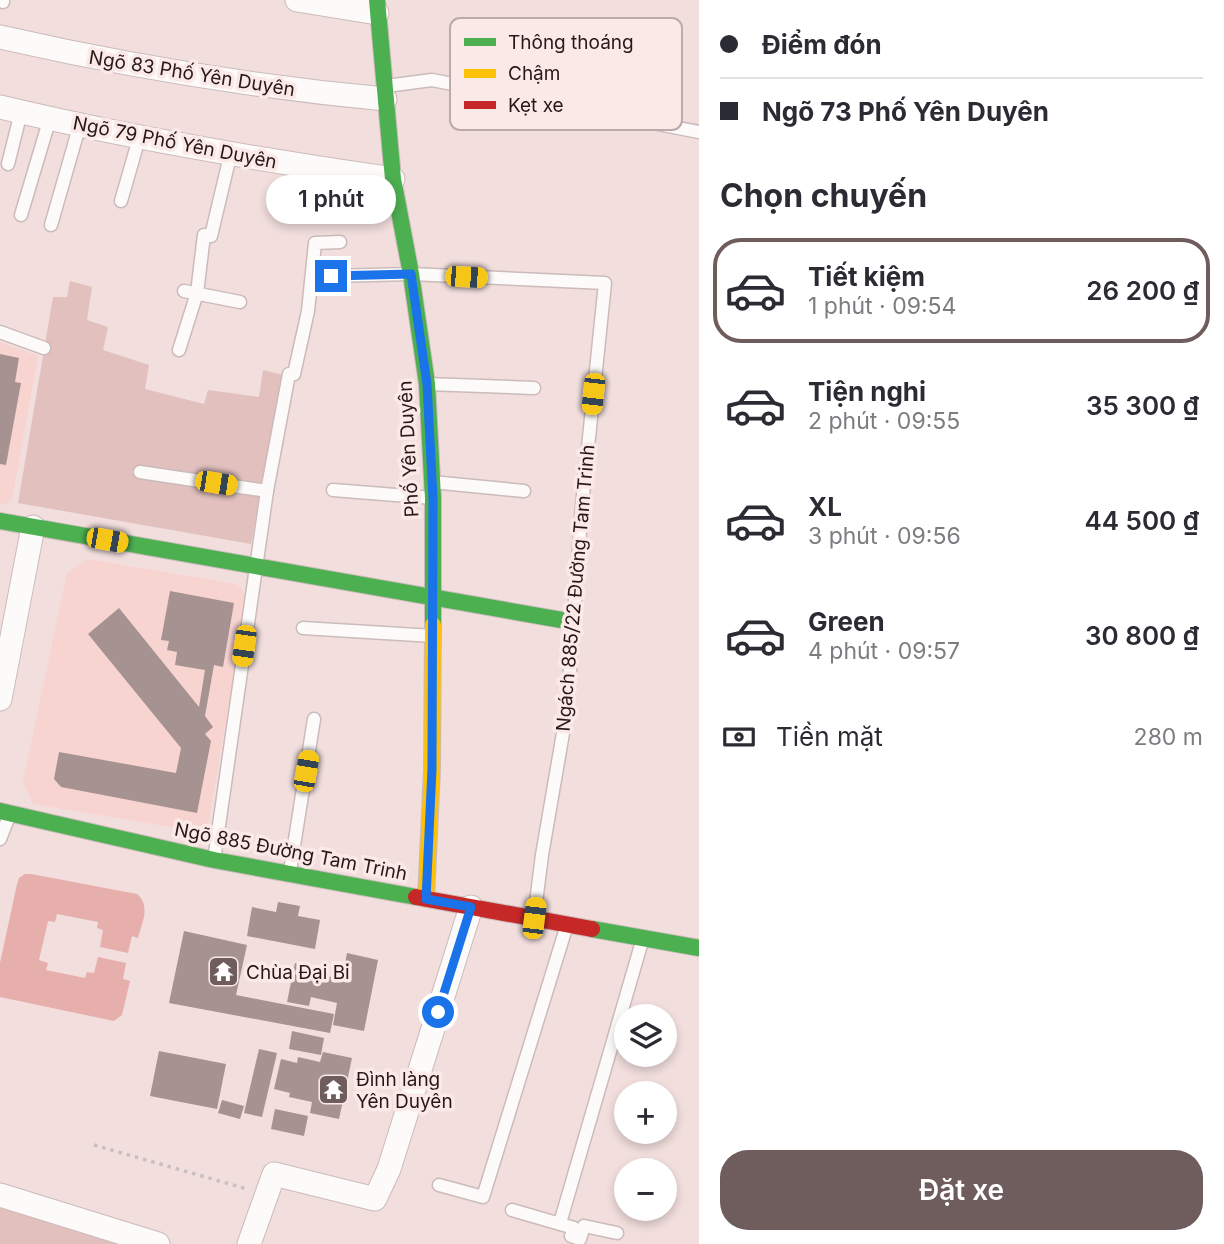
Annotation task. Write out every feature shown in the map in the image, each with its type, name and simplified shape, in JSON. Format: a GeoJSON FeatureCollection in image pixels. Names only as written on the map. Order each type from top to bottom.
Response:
{"type":"FeatureCollection","features":[{"type":"Feature","properties":{"kind":"street"},"geometry":{"type":"LineString","coordinates":[[297,0],[377,7]]}},
{"type":"Feature","properties":{"kind":"street","name":"Phố Yên Duyên"},"geometry":{"type":"LineString","coordinates":[[377,7],[393,179],[411,274],[427,384],[432,490],[433,636],[432,769],[426,899]]}},
{"type":"Feature","properties":{"kind":"street","name":"Ngõ 83 Phố Yên Duyên"},"geometry":{"type":"LineString","coordinates":[[0,37],[75,54],[301,91],[385,93]]}},
{"type":"Feature","properties":{"kind":"street","name":"Ngõ 79 Phố Yên Duyên"},"geometry":{"type":"LineString","coordinates":[[11,109],[306,167],[393,179]]}},
{"type":"Feature","properties":{"kind":"street"},"geometry":{"type":"LineString","coordinates":[[0,521],[573,622]]}},
{"type":"Feature","properties":{"kind":"street"},"geometry":{"type":"LineString","coordinates":[[0,699],[33,527]]}},
{"type":"Feature","properties":{"kind":"street","name":"Ngõ 885 Đường Tam Trinh"},"geometry":{"type":"LineString","coordinates":[[5,812],[214,860],[699,948]]}},
{"type":"Feature","properties":{"kind":"street"},"geometry":{"type":"LineString","coordinates":[[249,1244],[274,1174],[374,1199],[389,1169],[471,907]]}},
{"type":"Feature","properties":{"kind":"street"},"geometry":{"type":"LineString","coordinates":[[0,1195],[158,1244]]}},
{"type":"Feature","properties":{"kind":"lane"},"geometry":{"type":"LineString","coordinates":[[385,93],[432,80],[450,84]]}},
{"type":"Feature","properties":{"kind":"lane"},"geometry":{"type":"LineString","coordinates":[[8,164],[11,109]]}},
{"type":"Feature","properties":{"kind":"lane"},"geometry":{"type":"LineString","coordinates":[[21,215],[50,118]]}},
{"type":"Feature","properties":{"kind":"lane"},"geometry":{"type":"LineString","coordinates":[[51,225],[80,124]]}},
{"type":"Feature","properties":{"kind":"lane"},"geometry":{"type":"LineString","coordinates":[[121,201],[139,135]]}},
{"type":"Feature","properties":{"kind":"lane"},"geometry":{"type":"LineString","coordinates":[[179,350],[204,235],[211,236],[232,152]]}},
{"type":"Feature","properties":{"kind":"lane"},"geometry":{"type":"LineString","coordinates":[[214,860],[267,491],[289,374],[294,374],[308,311],[315,243],[340,242]]}},
{"type":"Feature","properties":{"kind":"lane"},"geometry":{"type":"LineString","coordinates":[[331,276],[411,274]]}},
{"type":"Feature","properties":{"kind":"lane","name":"Ngách 885/22 Đường Tam Trinh"},"geometry":{"type":"LineString","coordinates":[[411,274],[605,283],[582,505],[567,710],[534,918]]}},
{"type":"Feature","properties":{"kind":"lane"},"geometry":{"type":"LineString","coordinates":[[191,292],[240,302]]}},
{"type":"Feature","properties":{"kind":"lane"},"geometry":{"type":"LineString","coordinates":[[0,332],[44,348]]}},
{"type":"Feature","properties":{"kind":"lane"},"geometry":{"type":"LineString","coordinates":[[427,384],[534,388]]}},
{"type":"Feature","properties":{"kind":"lane"},"geometry":{"type":"LineString","coordinates":[[140,472],[267,491]]}},
{"type":"Feature","properties":{"kind":"lane"},"geometry":{"type":"LineString","coordinates":[[333,490],[524,491]]}},
{"type":"Feature","properties":{"kind":"lane"},"geometry":{"type":"LineString","coordinates":[[303,628],[433,636]]}},
{"type":"Feature","properties":{"kind":"lane"},"geometry":{"type":"LineString","coordinates":[[289,874],[314,719]]}},
{"type":"Feature","properties":{"kind":"lane"},"geometry":{"type":"LineString","coordinates":[[0,839],[5,812]]}},
{"type":"Feature","properties":{"kind":"lane"},"geometry":{"type":"LineString","coordinates":[[439,1185],[483,1197],[568,924]]}},
{"type":"Feature","properties":{"kind":"lane"},"geometry":{"type":"LineString","coordinates":[[559,1223],[643,938]]}},
{"type":"Feature","properties":{"kind":"lane"},"geometry":{"type":"LineString","coordinates":[[512,1210],[573,1228],[571,1236],[580,1239],[584,1226],[617,1233]]}},
{"type":"Feature","properties":{"kind":"path"},"geometry":{"type":"LineString","coordinates":[[94,1145],[266,1194]]}},
{"type":"Feature","properties":{"kind":"shaded area"},"geometry":{"type":"Polygon","coordinates":[[[70,281],[92,287],[87,320],[108,327],[103,350],[149,365],[145,389],[204,404],[208,390],[259,397],[263,370],[283,375],[251,544],[18,503],[53,297],[67,297],[70,281]]]}},
{"type":"Feature","properties":{"kind":"shaded area"},"geometry":{"type":"Polygon","coordinates":[[[0,342],[38,356],[12,499],[4,505],[0,504],[0,342]]]}},
{"type":"Feature","properties":{"kind":"shaded area"},"geometry":{"type":"Polygon","coordinates":[[[87,559],[237,584],[247,596],[208,826],[201,832],[33,804],[23,782],[67,573],[87,559]]]}},
{"type":"Feature","properties":{"kind":"shaded area"},"geometry":{"type":"Polygon","coordinates":[[[25,874],[137,894],[141,899],[145,909],[143,920],[138,938],[132,936],[128,953],[100,947],[103,930],[97,928],[98,922],[57,914],[55,922],[48,921],[39,960],[48,963],[46,970],[85,978],[87,972],[94,973],[98,957],[126,963],[123,979],[130,981],[122,1015],[114,1021],[0,997],[0,963],[17,884],[19,878],[25,874]]]}},
{"type":"Feature","properties":{"kind":"shaded area"},"geometry":{"type":"Polygon","coordinates":[[[0,1203],[128,1244],[0,1244],[0,1203]]]}},
{"type":"Feature","properties":{"kind":"building"},"geometry":{"type":"Polygon","coordinates":[[[0,354],[19,358],[15,382],[21,383],[6,465],[0,464],[0,354]]]}},
{"type":"Feature","properties":{"kind":"building"},"geometry":{"type":"Polygon","coordinates":[[[170,591],[234,603],[223,667],[214,665],[205,716],[213,727],[205,734],[211,741],[197,813],[61,787],[54,779],[59,752],[176,773],[181,748],[88,634],[119,608],[199,707],[205,670],[175,665],[177,652],[167,650],[169,641],[161,640],[170,591]]]}},
{"type":"Feature","properties":{"kind":"building"},"geometry":{"type":"Polygon","coordinates":[[[278,902],[300,906],[298,916],[320,920],[315,949],[247,936],[252,907],[276,912],[278,902]]]}},
{"type":"Feature","properties":{"kind":"building"},"geometry":{"type":"Polygon","coordinates":[[[184,931],[247,945],[236,995],[334,1014],[330,1033],[169,1003],[184,931]]]}},
{"type":"Feature","properties":{"kind":"building"},"geometry":{"type":"Polygon","coordinates":[[[347,953],[378,960],[364,1031],[333,1025],[337,1003],[311,997],[309,1006],[287,1002],[295,963],[317,967],[316,974],[342,979],[347,953]]]}},
{"type":"Feature","properties":{"kind":"building"},"geometry":{"type":"Polygon","coordinates":[[[292,1031],[324,1038],[321,1055],[289,1049],[292,1031]]]}},
{"type":"Feature","properties":{"kind":"building"},"geometry":{"type":"Polygon","coordinates":[[[259,1049],[277,1053],[262,1117],[244,1113],[259,1049]]]}},
{"type":"Feature","properties":{"kind":"building"},"geometry":{"type":"Polygon","coordinates":[[[159,1051],[226,1064],[217,1109],[150,1096],[159,1051]]]}},
{"type":"Feature","properties":{"kind":"building"},"geometry":{"type":"Polygon","coordinates":[[[323,1052],[352,1058],[339,1119],[310,1113],[312,1102],[289,1097],[290,1093],[274,1089],[281,1059],[297,1063],[298,1057],[320,1062],[323,1052]]]}},
{"type":"Feature","properties":{"kind":"building"},"geometry":{"type":"Polygon","coordinates":[[[222,1100],[244,1106],[240,1119],[218,1113],[222,1100]]]}},
{"type":"Feature","properties":{"kind":"building"},"geometry":{"type":"Polygon","coordinates":[[[275,1109],[308,1116],[304,1136],[271,1129],[275,1109]]]}},
{"type":"Feature","properties":{"kind":"traffic: fast"},"geometry":{"type":"LineString","coordinates":[[377,0],[393,179],[411,274],[427,384],[433,498],[433,625]]}},
{"type":"Feature","properties":{"kind":"traffic: fast"},"geometry":{"type":"LineString","coordinates":[[0,521],[573,622]]}},
{"type":"Feature","properties":{"kind":"traffic: fast"},"geometry":{"type":"LineString","coordinates":[[0,811],[214,860],[416,897]]}},
{"type":"Feature","properties":{"kind":"traffic: fast"},"geometry":{"type":"LineString","coordinates":[[592,929],[699,948]]}},
{"type":"Feature","properties":{"kind":"traffic: slow"},"geometry":{"type":"LineString","coordinates":[[426,899],[432,769],[433,625]]}},
{"type":"Feature","properties":{"kind":"traffic: jam"},"geometry":{"type":"LineString","coordinates":[[416,897],[592,929]]}},
{"type":"Feature","properties":{"kind":"place","name":"Chùa Đại Bi"},"geometry":{"type":"Point","coordinates":[223,972]}},
{"type":"Feature","properties":{"kind":"place","name":"Đình làng Yên Duyên"},"geometry":{"type":"Point","coordinates":[333,1090]}},
{"type":"Feature","properties":{"kind":"route"},"geometry":{"type":"LineString","coordinates":[[331,276],[411,274],[427,384],[433,498],[433,636],[432,769],[426,899],[471,907],[438,1012]]}}]}
